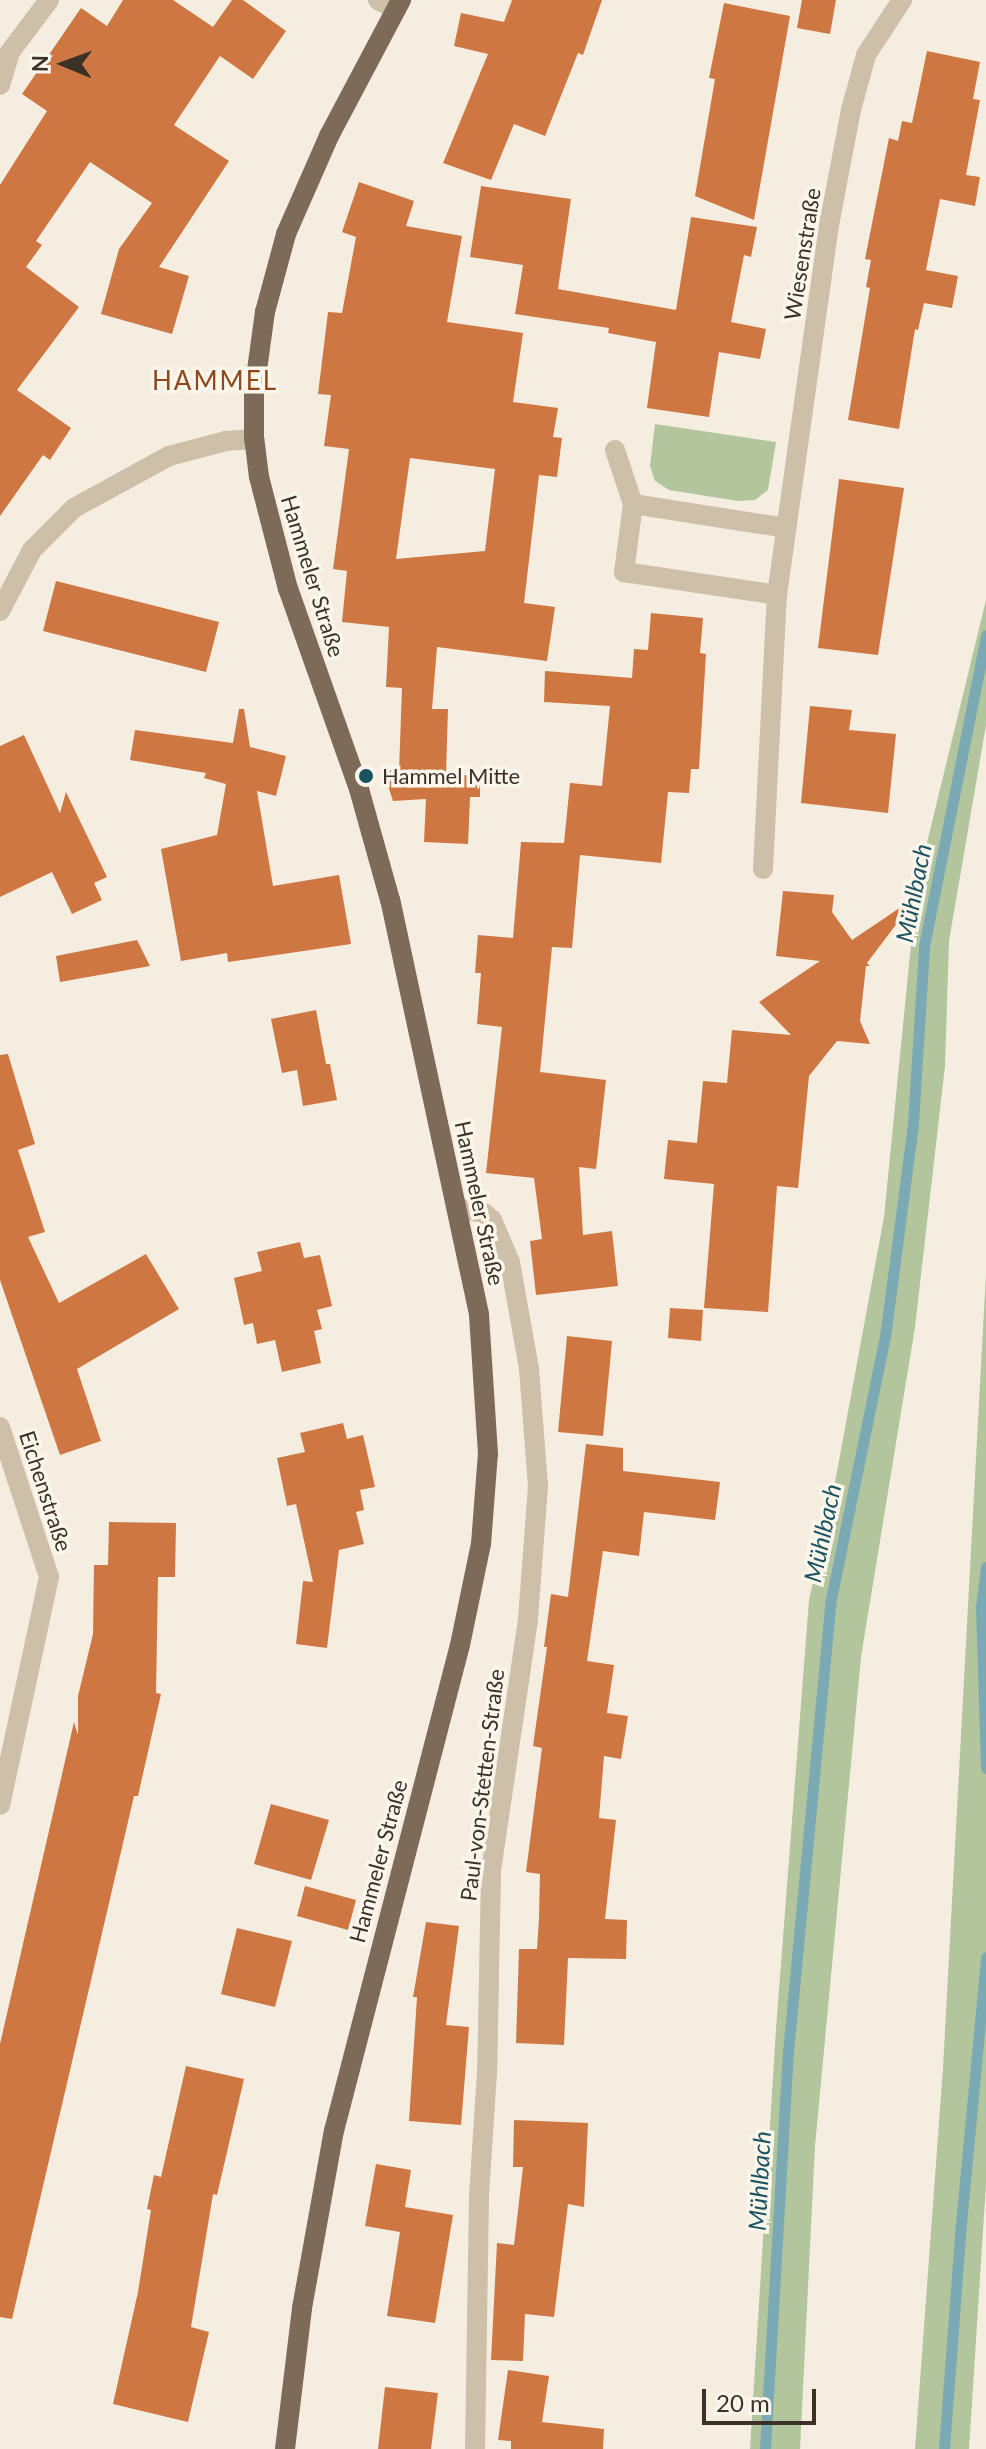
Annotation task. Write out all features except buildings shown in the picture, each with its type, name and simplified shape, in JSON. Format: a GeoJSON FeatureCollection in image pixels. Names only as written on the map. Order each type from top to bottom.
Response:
{"type":"FeatureCollection","features":[{"type":"Feature","properties":{"kind":"main road","name":"Hammeler Straße"},"geometry":{"type":"LineString","coordinates":[[285,2449],[302,2308],[334,2131],[460,1645],[481,1544],[488,1454],[479,1314],[383,873],[359,789],[288,589],[259,477],[254,439],[254,392],[265,312],[286,234],[392,3]]}},
{"type":"Feature","properties":{"kind":"street"},"geometry":{"type":"LineString","coordinates":[[0,85],[10,52],[49,0]]}},
{"type":"Feature","properties":{"kind":"street","name":"Wiesenstraße"},"geometry":{"type":"LineString","coordinates":[[763,869],[777,595],[830,220],[851,110],[866,55],[902,0]]}},
{"type":"Feature","properties":{"kind":"street"},"geometry":{"type":"LineString","coordinates":[[0,611],[32,550],[74,508],[169,456],[226,441],[254,439]]}},
{"type":"Feature","properties":{"kind":"street"},"geometry":{"type":"LineString","coordinates":[[615,450],[633,504],[624,572],[777,595]]}},
{"type":"Feature","properties":{"kind":"street"},"geometry":{"type":"LineString","coordinates":[[633,504],[786,528]]}},
{"type":"Feature","properties":{"kind":"street","name":"Paul-von-Stetten-Straße"},"geometry":{"type":"LineString","coordinates":[[456,1208],[484,1213],[492,1220],[510,1262],[529,1369],[538,1486],[528,1620],[491,1872],[487,2072],[479,2197],[475,2449]]}},
{"type":"Feature","properties":{"kind":"street","name":"Eichenstraße"},"geometry":{"type":"LineString","coordinates":[[0,1427],[49,1577],[0,1805]]}},
{"type":"Feature","properties":{"kind":"green space"},"geometry":{"type":"Polygon","coordinates":[[[655,424],[776,442],[768,490],[755,500],[738,501],[669,490],[655,481],[650,466],[655,424]]]}},
{"type":"Feature","properties":{"kind":"green space"},"geometry":{"type":"Polygon","coordinates":[[[986,600],[986,725],[949,941],[945,1066],[915,1327],[861,1657],[815,2146],[800,2449],[750,2449],[776,2029],[809,1600],[833,1493],[884,1217],[917,884],[986,600]]]}},
{"type":"Feature","properties":{"kind":"green space"},"geometry":{"type":"Polygon","coordinates":[[[986,1273],[986,2184],[969,2449],[915,2449],[943,2068],[986,1273]]]}},
{"type":"Feature","properties":{"kind":"waterway","name":"Mühlbach"},"geometry":{"type":"LineString","coordinates":[[765,2449],[788,2052],[830,1604],[885,1337],[913,1123],[924,946],[986,635]]}},
{"type":"Feature","properties":{"kind":"waterway"},"geometry":{"type":"LineString","coordinates":[[986,1567],[981,1606],[986,1768]]}},
{"type":"Feature","properties":{"kind":"waterway"},"geometry":{"type":"LineString","coordinates":[[944,2449],[986,1957]]}},
{"type":"Feature","properties":{"kind":"place","name":"Hammel Mitte"},"geometry":{"type":"Point","coordinates":[366,776]}},
{"type":"Feature","properties":{"kind":"district","name":"HAMMEL"},"geometry":{"type":"Point","coordinates":[215,381]}}]}
